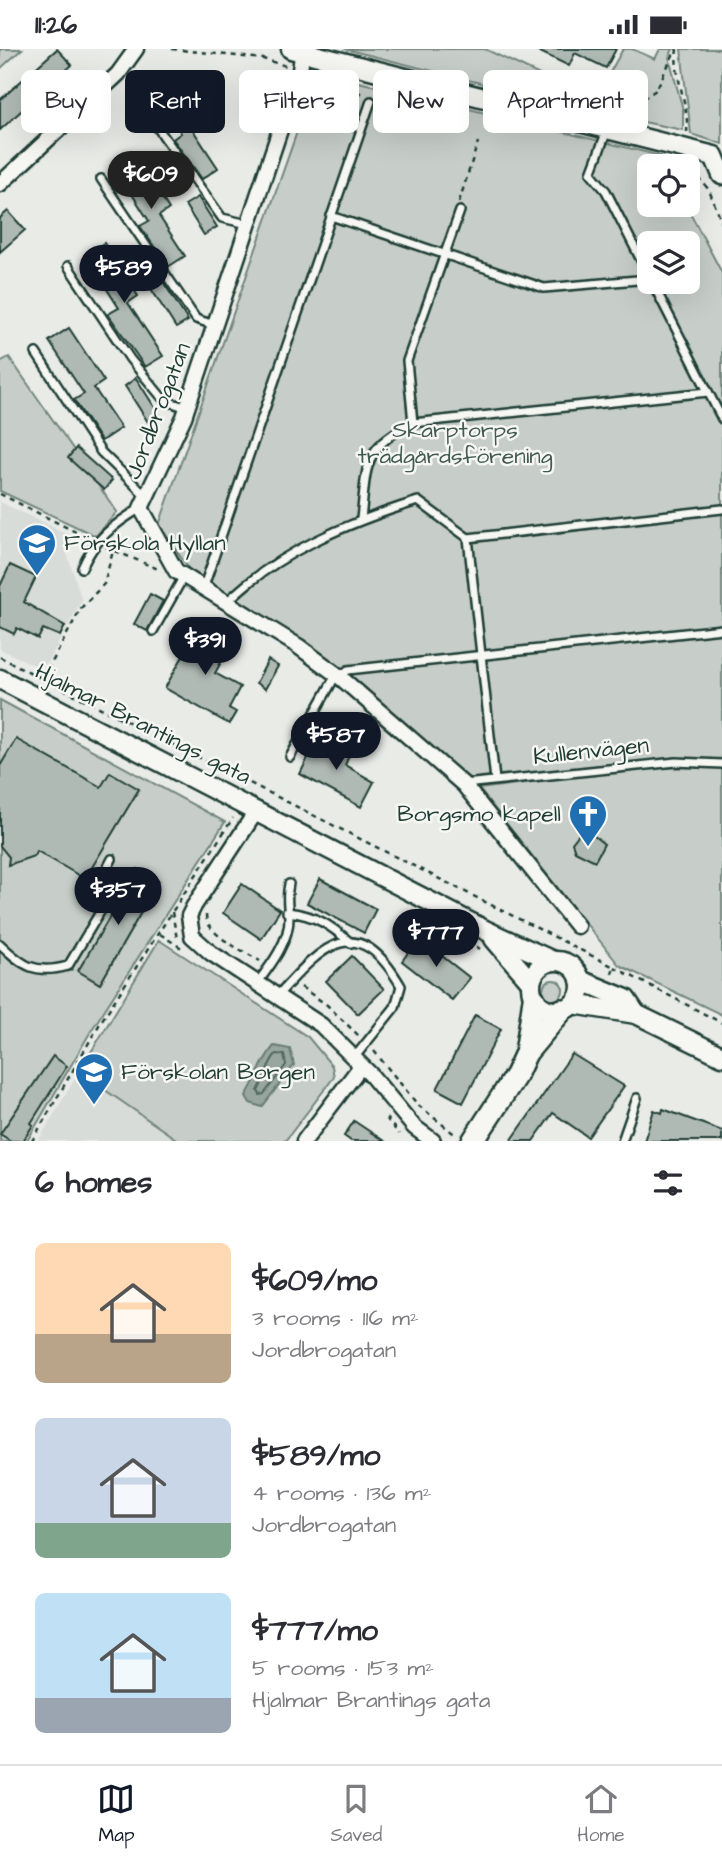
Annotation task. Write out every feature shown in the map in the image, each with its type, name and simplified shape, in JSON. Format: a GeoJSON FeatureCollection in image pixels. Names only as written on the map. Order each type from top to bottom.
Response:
{"type":"FeatureCollection","features":[{"type":"Feature","properties":{"kind":"main road"},"geometry":{"type":"LineString","coordinates":[[526,1053],[533,991]]}},
{"type":"Feature","properties":{"kind":"main road"},"geometry":{"type":"LineString","coordinates":[[465,1139],[516,1075],[526,1053],[568,1007]]}},
{"type":"Feature","properties":{"kind":"street"},"geometry":{"type":"LineString","coordinates":[[0,184],[118,74],[136,49]]}},
{"type":"Feature","properties":{"kind":"street"},"geometry":{"type":"LineString","coordinates":[[299,49],[483,96]]}},
{"type":"Feature","properties":{"kind":"street","name":"Jordbrogatan"},"geometry":{"type":"LineString","coordinates":[[145,503],[187,408],[300,70],[299,49]]}},
{"type":"Feature","properties":{"kind":"street"},"geometry":{"type":"LineString","coordinates":[[627,133],[718,157],[722,175]]}},
{"type":"Feature","properties":{"kind":"street"},"geometry":{"type":"LineString","coordinates":[[145,503],[180,574],[298,646],[338,676],[464,785],[577,926]]}},
{"type":"Feature","properties":{"kind":"street","name":"Hjalmar Brantings gata"},"geometry":{"type":"LineString","coordinates":[[0,679],[487,931],[553,961],[570,965],[580,980],[626,999],[636,1014]]}},
{"type":"Feature","properties":{"kind":"street"},"geometry":{"type":"LineString","coordinates":[[257,810],[194,906],[189,916],[189,927],[200,943],[321,1025],[414,1127],[433,1141]]}},
{"type":"Feature","properties":{"kind":"street","name":"Hjalmar Brantings gata"},"geometry":{"type":"LineString","coordinates":[[487,931],[544,1008],[568,1007],[636,1014],[722,1056]]}},
{"type":"Feature","properties":{"kind":"street"},"geometry":{"type":"LineString","coordinates":[[533,991],[538,968],[553,961]]}},
{"type":"Feature","properties":{"kind":"street"},"geometry":{"type":"LineString","coordinates":[[568,1007],[578,997],[580,980]]}},
{"type":"Feature","properties":{"kind":"street"},"geometry":{"type":"LineString","coordinates":[[304,1141],[357,1062]]}},
{"type":"Feature","properties":{"kind":"lane"},"geometry":{"type":"LineString","coordinates":[[202,589],[371,101]]}},
{"type":"Feature","properties":{"kind":"lane"},"geometry":{"type":"LineString","coordinates":[[161,133],[222,218],[249,224]]}},
{"type":"Feature","properties":{"kind":"lane"},"geometry":{"type":"LineString","coordinates":[[606,133],[591,173],[606,191],[637,253]]}},
{"type":"Feature","properties":{"kind":"lane"},"geometry":{"type":"LineString","coordinates":[[101,179],[196,319],[215,325]]}},
{"type":"Feature","properties":{"kind":"lane"},"geometry":{"type":"LineString","coordinates":[[413,423],[407,361],[460,211]]}},
{"type":"Feature","properties":{"kind":"lane"},"geometry":{"type":"LineString","coordinates":[[331,216],[544,288],[637,280]]}},
{"type":"Feature","properties":{"kind":"lane"},"geometry":{"type":"LineString","coordinates":[[68,266],[130,359],[164,400],[187,408]]}},
{"type":"Feature","properties":{"kind":"lane"},"geometry":{"type":"LineString","coordinates":[[658,294],[722,419]]}},
{"type":"Feature","properties":{"kind":"lane"},"geometry":{"type":"LineString","coordinates":[[36,353],[101,452],[145,503],[96,542],[82,568]]}},
{"type":"Feature","properties":{"kind":"lane"},"geometry":{"type":"LineString","coordinates":[[361,519],[366,470],[373,452],[384,438],[413,423],[708,392]]}},
{"type":"Feature","properties":{"kind":"lane"},"geometry":{"type":"LineString","coordinates":[[226,603],[242,587],[268,569],[361,519],[418,501],[468,538],[722,509]]}},
{"type":"Feature","properties":{"kind":"lane"},"geometry":{"type":"LineString","coordinates":[[468,538],[495,781]]}},
{"type":"Feature","properties":{"kind":"lane"},"geometry":{"type":"LineString","coordinates":[[153,631],[180,574]]}},
{"type":"Feature","properties":{"kind":"lane"},"geometry":{"type":"LineString","coordinates":[[289,757],[338,676],[348,670],[722,629]]}},
{"type":"Feature","properties":{"kind":"lane","name":"Kullenvägen"},"geometry":{"type":"LineString","coordinates":[[464,785],[676,762],[722,764]]}},
{"type":"Feature","properties":{"kind":"lane"},"geometry":{"type":"LineString","coordinates":[[0,944],[20,963],[46,972],[68,966],[106,902],[103,876],[112,859]]}},
{"type":"Feature","properties":{"kind":"lane"},"geometry":{"type":"LineString","coordinates":[[258,982],[281,947],[289,919],[285,901],[289,884]]}},
{"type":"Feature","properties":{"kind":"lane"},"geometry":{"type":"LineString","coordinates":[[288,912],[309,914],[325,921],[351,943]]}},
{"type":"Feature","properties":{"kind":"lane"},"geometry":{"type":"LineString","coordinates":[[278,995],[318,953],[333,943],[362,943],[385,960],[401,986],[395,1007],[357,1062]]}},
{"type":"Feature","properties":{"kind":"lane"},"geometry":{"type":"LineString","coordinates":[[622,1141],[637,1098]]}},
{"type":"Feature","properties":{"kind":"path"},"geometry":{"type":"LineString","coordinates":[[648,95],[656,90],[676,49]]}},
{"type":"Feature","properties":{"kind":"path"},"geometry":{"type":"LineString","coordinates":[[676,49],[675,61],[686,106],[687,129]]}},
{"type":"Feature","properties":{"kind":"path"},"geometry":{"type":"LineString","coordinates":[[359,92],[371,101]]}},
{"type":"Feature","properties":{"kind":"path"},"geometry":{"type":"LineString","coordinates":[[460,211],[459,199],[478,142]]}},
{"type":"Feature","properties":{"kind":"path"},"geometry":{"type":"LineString","coordinates":[[0,494],[113,551],[163,571],[180,574]]}},
{"type":"Feature","properties":{"kind":"path"},"geometry":{"type":"LineString","coordinates":[[43,679],[81,608],[104,584],[113,551],[109,543],[111,530]]}},
{"type":"Feature","properties":{"kind":"path"},"geometry":{"type":"LineString","coordinates":[[0,657],[722,1023]]}},
{"type":"Feature","properties":{"kind":"path"},"geometry":{"type":"LineString","coordinates":[[32,1141],[231,817],[247,825]]}},
{"type":"Feature","properties":{"kind":"path"},"geometry":{"type":"LineString","coordinates":[[209,907],[206,922],[213,930],[270,967]]}},
{"type":"Feature","properties":{"kind":"path"},"geometry":{"type":"LineString","coordinates":[[172,912],[174,935],[182,948]]}},
{"type":"Feature","properties":{"kind":"path"},"geometry":{"type":"LineString","coordinates":[[158,933],[193,955]]}},
{"type":"Feature","properties":{"kind":"path"},"geometry":{"type":"LineString","coordinates":[[458,935],[485,953]]}},
{"type":"Feature","properties":{"kind":"path"},"geometry":{"type":"LineString","coordinates":[[606,992],[614,967]]}},
{"type":"Feature","properties":{"kind":"path"},"geometry":{"type":"LineString","coordinates":[[291,980],[327,1006],[367,1044],[418,1105],[465,1139]]}},
{"type":"Feature","properties":{"kind":"path"},"geometry":{"type":"LineString","coordinates":[[380,1110],[407,1141]]}},
{"type":"Feature","properties":{"kind":"shaded area","name":"Förskola Hyllan"},"geometry":{"type":"Polygon","coordinates":[[[0,502],[74,537],[67,554],[82,600],[48,662],[38,667],[0,649],[0,502]]]}},
{"type":"Feature","properties":{"kind":"shaded area","name":"Förskolan Borgen"},"geometry":{"type":"Polygon","coordinates":[[[79,1072],[179,1141],[38,1141],[79,1072]]]}},
{"type":"Feature","properties":{"kind":"green space"},"geometry":{"type":"Polygon","coordinates":[[[0,49],[22,49],[0,69],[0,49]]]}},
{"type":"Feature","properties":{"kind":"green space"},"geometry":{"type":"Polygon","coordinates":[[[345,49],[485,49],[529,70],[483,70],[483,84],[469,80],[469,70],[429,70],[345,49]]]}},
{"type":"Feature","properties":{"kind":"green space"},"geometry":{"type":"Polygon","coordinates":[[[623,49],[632,49],[655,59],[660,49],[673,49],[669,57],[683,110],[683,130],[648,123],[648,70],[611,70],[623,49]]]}},
{"type":"Feature","properties":{"kind":"green space"},"geometry":{"type":"Polygon","coordinates":[[[681,49],[722,49],[722,144],[691,134],[681,49]]]}},
{"type":"Feature","properties":{"kind":"green space","name":"Skarptorps trädgårdsförening"},"geometry":{"type":"Polygon","coordinates":[[[359,82],[373,85],[373,133],[469,133],[469,109],[483,112],[483,133],[567,133],[653,154],[637,154],[637,217],[692,217],[700,231],[637,231],[637,294],[700,294],[700,231],[722,273],[722,762],[675,760],[466,779],[343,671],[189,569],[159,525],[297,133],[359,133],[359,82]]]}},
{"type":"Feature","properties":{"kind":"green space"},"geometry":{"type":"Polygon","coordinates":[[[9,357],[117,512],[96,536],[0,491],[0,362],[9,357]]]}},
{"type":"Feature","properties":{"kind":"green space"},"geometry":{"type":"Polygon","coordinates":[[[0,700],[225,822],[91,1031],[27,1141],[0,1141],[0,700]]]}},
{"type":"Feature","properties":{"kind":"green space"},"geometry":{"type":"Polygon","coordinates":[[[722,766],[722,1015],[619,965],[479,789],[629,769],[722,766]]]}},
{"type":"Feature","properties":{"kind":"green space"},"geometry":{"type":"Polygon","coordinates":[[[159,940],[308,1037],[332,1066],[334,1077],[285,1141],[179,1141],[79,1072],[159,940]]]}},
{"type":"Feature","properties":{"kind":"green space"},"geometry":{"type":"Polygon","coordinates":[[[549,980],[557,980],[563,990],[557,1000],[549,1000],[543,994],[543,986],[549,980]]]}},
{"type":"Feature","properties":{"kind":"water"},"geometry":{"type":"Polygon","coordinates":[[[274,1046],[290,1049],[294,1065],[262,1107],[250,1103],[246,1096],[274,1046]]]}},
{"type":"Feature","properties":{"kind":"building"},"geometry":{"type":"Polygon","coordinates":[[[57,49],[72,65],[66,70],[34,70],[57,49]]]}},
{"type":"Feature","properties":{"kind":"building"},"geometry":{"type":"Polygon","coordinates":[[[534,49],[616,49],[606,68],[575,53],[569,66],[534,49]]]}},
{"type":"Feature","properties":{"kind":"building"},"geometry":{"type":"Polygon","coordinates":[[[21,81],[21,111],[0,130],[0,100],[21,81]]]}},
{"type":"Feature","properties":{"kind":"building"},"geometry":{"type":"Polygon","coordinates":[[[181,133],[195,133],[218,168],[202,179],[173,139],[181,133]]]}},
{"type":"Feature","properties":{"kind":"building"},"geometry":{"type":"Polygon","coordinates":[[[136,157],[169,209],[159,216],[185,256],[168,267],[140,226],[149,221],[116,169],[136,157]]]}},
{"type":"Feature","properties":{"kind":"building"},"geometry":{"type":"Polygon","coordinates":[[[198,197],[217,227],[204,235],[185,205],[198,197]]]}},
{"type":"Feature","properties":{"kind":"building"},"geometry":{"type":"Polygon","coordinates":[[[8,211],[25,230],[0,252],[0,218],[8,211]]]}},
{"type":"Feature","properties":{"kind":"building"},"geometry":{"type":"Polygon","coordinates":[[[104,243],[138,296],[128,303],[163,356],[145,367],[108,314],[119,308],[85,255],[104,243]]]}},
{"type":"Feature","properties":{"kind":"building"},"geometry":{"type":"Polygon","coordinates":[[[162,280],[188,321],[176,328],[150,287],[162,280]]]}},
{"type":"Feature","properties":{"kind":"building"},"geometry":{"type":"Polygon","coordinates":[[[69,328],[104,381],[94,388],[121,428],[101,441],[74,400],[84,394],[49,341],[69,328]]]}},
{"type":"Feature","properties":{"kind":"building"},"geometry":{"type":"Polygon","coordinates":[[[136,378],[159,414],[148,422],[125,386],[136,378]]]}},
{"type":"Feature","properties":{"kind":"building"},"geometry":{"type":"Polygon","coordinates":[[[76,448],[112,480],[104,490],[68,458],[76,448]]]}},
{"type":"Feature","properties":{"kind":"building"},"geometry":{"type":"Polygon","coordinates":[[[10,565],[36,577],[24,602],[65,626],[60,636],[43,629],[38,639],[17,628],[14,634],[0,627],[0,586],[10,565]]]}},
{"type":"Feature","properties":{"kind":"building"},"geometry":{"type":"Polygon","coordinates":[[[150,594],[163,601],[147,631],[134,624],[150,594]]]}},
{"type":"Feature","properties":{"kind":"building"},"geometry":{"type":"Polygon","coordinates":[[[201,624],[217,634],[214,640],[229,648],[215,673],[240,687],[229,708],[236,712],[229,724],[165,688],[201,624]]]}},
{"type":"Feature","properties":{"kind":"building"},"geometry":{"type":"Polygon","coordinates":[[[268,660],[278,666],[265,689],[256,683],[268,660]]]}},
{"type":"Feature","properties":{"kind":"building"},"geometry":{"type":"Polygon","coordinates":[[[319,735],[351,751],[345,765],[374,782],[361,807],[300,774],[319,735]]]}},
{"type":"Feature","properties":{"kind":"building"},"geometry":{"type":"Polygon","coordinates":[[[16,739],[101,787],[110,772],[139,789],[85,879],[37,851],[34,856],[8,865],[9,857],[0,846],[0,766],[16,739]]]}},
{"type":"Feature","properties":{"kind":"building","name":"Borgsmo kapell"},"geometry":{"type":"Polygon","coordinates":[[[588,831],[604,844],[595,861],[575,851],[572,843],[579,834],[588,831]]]}},
{"type":"Feature","properties":{"kind":"building"},"geometry":{"type":"Polygon","coordinates":[[[138,869],[159,881],[100,984],[78,971],[138,869]]]}},
{"type":"Feature","properties":{"kind":"building"},"geometry":{"type":"Polygon","coordinates":[[[320,879],[376,909],[364,933],[307,903],[320,879]]]}},
{"type":"Feature","properties":{"kind":"building"},"geometry":{"type":"Polygon","coordinates":[[[242,884],[280,910],[261,939],[223,913],[242,884]]]}},
{"type":"Feature","properties":{"kind":"building"},"geometry":{"type":"Polygon","coordinates":[[[419,938],[470,978],[452,1000],[402,961],[419,938]]]}},
{"type":"Feature","properties":{"kind":"building"},"geometry":{"type":"Polygon","coordinates":[[[352,956],[384,989],[358,1014],[326,981],[352,956]]]}},
{"type":"Feature","properties":{"kind":"building"},"geometry":{"type":"Polygon","coordinates":[[[475,1015],[501,1029],[463,1103],[437,1089],[475,1015]]]}},
{"type":"Feature","properties":{"kind":"building"},"geometry":{"type":"Polygon","coordinates":[[[572,1054],[624,1086],[588,1137],[553,1113],[533,1141],[511,1141],[572,1054]]]}},
{"type":"Feature","properties":{"kind":"building"},"geometry":{"type":"Polygon","coordinates":[[[53,1056],[67,1066],[31,1123],[33,1125],[23,1141],[11,1141],[0,1134],[53,1056]]]}},
{"type":"Feature","properties":{"kind":"building"},"geometry":{"type":"Polygon","coordinates":[[[663,1109],[722,1131],[722,1141],[644,1141],[654,1110],[662,1113],[663,1109]]]}},
{"type":"Feature","properties":{"kind":"building"},"geometry":{"type":"Polygon","coordinates":[[[354,1121],[384,1141],[351,1141],[344,1136],[354,1121]]]}},
{"type":"Feature","properties":{"kind":"place","name":"Förskola Hyllan"},"geometry":{"type":"Point","coordinates":[37,577]}},
{"type":"Feature","properties":{"kind":"place","name":"Borgsmo kapell"},"geometry":{"type":"Point","coordinates":[588,848]}},
{"type":"Feature","properties":{"kind":"place","name":"Förskolan Borgen"},"geometry":{"type":"Point","coordinates":[94,1106]}}]}
